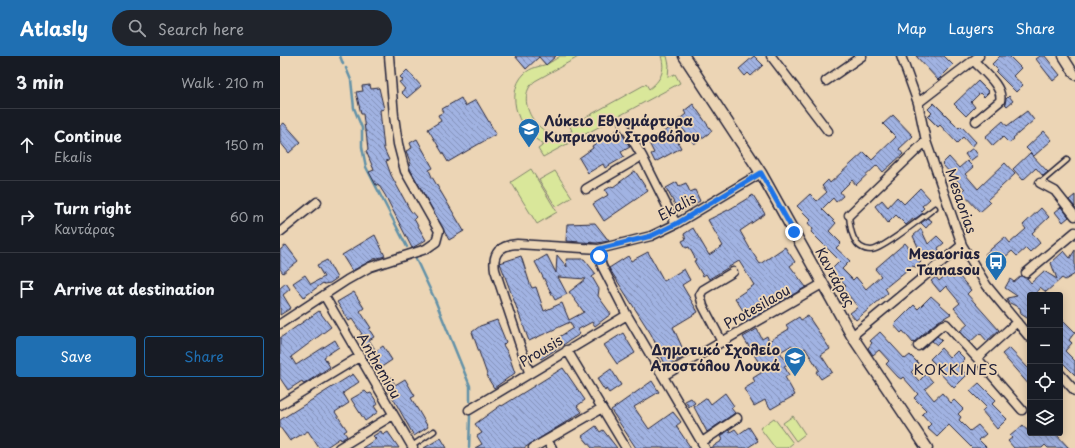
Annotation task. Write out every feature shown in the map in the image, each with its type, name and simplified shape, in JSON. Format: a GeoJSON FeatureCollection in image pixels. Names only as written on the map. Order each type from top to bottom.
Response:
{"type":"FeatureCollection","features":[{"type":"Feature","properties":{"kind":"street"},"geometry":{"type":"LineString","coordinates":[[280,324],[370,267],[426,248],[436,242],[439,231],[405,171],[398,144],[389,56]]}},
{"type":"Feature","properties":{"kind":"street","name":"Καντάρας"},"geometry":{"type":"LineString","coordinates":[[684,56],[761,173],[852,336],[928,448]]}},
{"type":"Feature","properties":{"kind":"street"},"geometry":{"type":"LineString","coordinates":[[771,56],[828,131]]}},
{"type":"Feature","properties":{"kind":"street"},"geometry":{"type":"LineString","coordinates":[[826,81],[862,56]]}},
{"type":"Feature","properties":{"kind":"street","name":"Mesaorias"},"geometry":{"type":"LineString","coordinates":[[902,56],[918,103],[926,141],[962,245],[987,286],[1027,334]]}},
{"type":"Feature","properties":{"kind":"street"},"geometry":{"type":"LineString","coordinates":[[1063,56],[1075,75]]}},
{"type":"Feature","properties":{"kind":"street"},"geometry":{"type":"LineString","coordinates":[[918,103],[976,58],[999,89],[1001,97],[1000,101],[976,122]]}},
{"type":"Feature","properties":{"kind":"street"},"geometry":{"type":"LineString","coordinates":[[623,124],[642,156],[676,224]]}},
{"type":"Feature","properties":{"kind":"street"},"geometry":{"type":"LineString","coordinates":[[849,215],[926,141]]}},
{"type":"Feature","properties":{"kind":"street"},"geometry":{"type":"LineString","coordinates":[[586,189],[642,156]]}},
{"type":"Feature","properties":{"kind":"street","name":"Ekalis"},"geometry":{"type":"LineString","coordinates":[[529,372],[493,261],[495,254],[502,247],[516,244],[599,249],[651,236],[676,224],[761,173]]}},
{"type":"Feature","properties":{"kind":"street"},"geometry":{"type":"LineString","coordinates":[[1040,182],[1055,191],[1075,216]]}},
{"type":"Feature","properties":{"kind":"street"},"geometry":{"type":"LineString","coordinates":[[280,232],[317,202]]}},
{"type":"Feature","properties":{"kind":"street"},"geometry":{"type":"LineString","coordinates":[[1026,273],[1075,232]]}},
{"type":"Feature","properties":{"kind":"street"},"geometry":{"type":"LineString","coordinates":[[852,336],[962,245]]}},
{"type":"Feature","properties":{"kind":"street"},"geometry":{"type":"LineString","coordinates":[[599,249],[599,256],[602,266],[627,315],[704,445],[737,418]]}},
{"type":"Feature","properties":{"kind":"street"},"geometry":{"type":"LineString","coordinates":[[722,342],[700,300],[700,295],[703,290],[733,272]]}},
{"type":"Feature","properties":{"kind":"street","name":"Protesilaou"},"geometry":{"type":"LineString","coordinates":[[663,376],[822,284]]}},
{"type":"Feature","properties":{"kind":"street","name":"Anthemiou"},"geometry":{"type":"LineString","coordinates":[[324,295],[412,447]]}},
{"type":"Feature","properties":{"kind":"street","name":"Prousis"},"geometry":{"type":"LineString","coordinates":[[469,410],[529,372],[627,315]]}},
{"type":"Feature","properties":{"kind":"street"},"geometry":{"type":"LineString","coordinates":[[978,358],[1017,322]]}},
{"type":"Feature","properties":{"kind":"street"},"geometry":{"type":"LineString","coordinates":[[918,346],[946,324],[978,358],[1022,410]]}},
{"type":"Feature","properties":{"kind":"street"},"geometry":{"type":"LineString","coordinates":[[567,350],[626,448]]}},
{"type":"Feature","properties":{"kind":"street"},"geometry":{"type":"LineString","coordinates":[[280,405],[359,357]]}},
{"type":"Feature","properties":{"kind":"street"},"geometry":{"type":"LineString","coordinates":[[1063,377],[1075,391]]}},
{"type":"Feature","properties":{"kind":"street"},"geometry":{"type":"LineString","coordinates":[[533,448],[602,408]]}},
{"type":"Feature","properties":{"kind":"street"},"geometry":{"type":"LineString","coordinates":[[339,448],[393,415]]}},
{"type":"Feature","properties":{"kind":"street"},"geometry":{"type":"LineString","coordinates":[[547,440],[552,448]]}},
{"type":"Feature","properties":{"kind":"lane"},"geometry":{"type":"LineString","coordinates":[[1040,182],[1067,160]]}},
{"type":"Feature","properties":{"kind":"lane"},"geometry":{"type":"LineString","coordinates":[[849,215],[850,230],[853,239],[863,248],[872,250],[883,246],[935,208]]}},
{"type":"Feature","properties":{"kind":"lane"},"geometry":{"type":"LineString","coordinates":[[412,447],[434,431]]}},
{"type":"Feature","properties":{"kind":"green space"},"geometry":{"type":"Polygon","coordinates":[[[560,56],[580,56],[535,81],[528,89],[526,99],[528,109],[533,119],[540,127],[550,133],[561,134],[572,131],[570,126],[646,84],[649,89],[656,83],[661,75],[663,66],[661,56],[667,56],[669,65],[668,77],[675,74],[680,83],[543,157],[538,149],[545,144],[528,132],[522,123],[517,113],[515,92],[518,82],[524,74],[532,69],[547,64],[560,56]]]}},
{"type":"Feature","properties":{"kind":"green space"},"geometry":{"type":"Polygon","coordinates":[[[531,169],[557,212],[537,224],[511,182],[531,169]]]}},
{"type":"Feature","properties":{"kind":"green space"},"geometry":{"type":"Polygon","coordinates":[[[555,171],[572,197],[556,207],[539,180],[555,171]]]}},
{"type":"Feature","properties":{"kind":"green space"},"geometry":{"type":"Polygon","coordinates":[[[793,416],[805,434],[796,441],[783,423],[793,416]]]}},
{"type":"Feature","properties":{"kind":"green space"},"geometry":{"type":"Polygon","coordinates":[[[774,418],[793,443],[787,448],[775,448],[760,428],[774,418]]]}},
{"type":"Feature","properties":{"kind":"building"},"geometry":{"type":"Polygon","coordinates":[[[515,56],[556,56],[546,65],[539,57],[526,69],[515,56]]]}},
{"type":"Feature","properties":{"kind":"building"},"geometry":{"type":"Polygon","coordinates":[[[754,56],[763,65],[751,76],[748,73],[745,76],[739,69],[754,56]]]}},
{"type":"Feature","properties":{"kind":"building"},"geometry":{"type":"Polygon","coordinates":[[[916,56],[944,56],[953,65],[938,80],[916,56]]]}},
{"type":"Feature","properties":{"kind":"building"},"geometry":{"type":"Polygon","coordinates":[[[1000,56],[1009,56],[1021,68],[1013,76],[1023,85],[1016,92],[996,72],[998,70],[992,64],[1000,56]]]}},
{"type":"Feature","properties":{"kind":"building"},"geometry":{"type":"Polygon","coordinates":[[[1040,56],[1045,56],[1060,75],[1053,81],[1036,59],[1040,56]]]}},
{"type":"Feature","properties":{"kind":"building"},"geometry":{"type":"Polygon","coordinates":[[[407,70],[421,86],[407,98],[401,92],[405,89],[399,82],[403,80],[400,77],[407,70]]]}},
{"type":"Feature","properties":{"kind":"building"},"geometry":{"type":"Polygon","coordinates":[[[978,81],[989,92],[984,97],[980,93],[971,102],[975,107],[966,116],[954,104],[978,81]]]}},
{"type":"Feature","properties":{"kind":"building"},"geometry":{"type":"Polygon","coordinates":[[[370,85],[371,89],[379,88],[384,109],[380,110],[384,149],[389,160],[386,161],[391,175],[410,210],[416,217],[414,219],[426,240],[412,248],[385,195],[378,184],[376,185],[369,172],[374,170],[366,151],[368,150],[366,131],[363,114],[361,114],[356,92],[363,91],[362,86],[370,85]]]}},
{"type":"Feature","properties":{"kind":"building"},"geometry":{"type":"Polygon","coordinates":[[[1009,96],[1013,101],[1007,106],[1005,104],[1006,99],[1009,96]]]}},
{"type":"Feature","properties":{"kind":"building"},"geometry":{"type":"Polygon","coordinates":[[[461,98],[465,106],[476,100],[496,134],[448,162],[428,129],[441,121],[438,115],[444,112],[442,109],[461,98]]]}},
{"type":"Feature","properties":{"kind":"building"},"geometry":{"type":"Polygon","coordinates":[[[934,103],[959,128],[961,126],[976,142],[972,147],[963,137],[957,143],[940,125],[938,127],[928,117],[932,113],[928,109],[934,103]]]}},
{"type":"Feature","properties":{"kind":"building"},"geometry":{"type":"Polygon","coordinates":[[[693,104],[712,131],[694,144],[677,121],[686,114],[684,111],[693,104]]]}},
{"type":"Feature","properties":{"kind":"building"},"geometry":{"type":"Polygon","coordinates":[[[1027,111],[1034,120],[1009,143],[1003,137],[993,146],[985,137],[1003,121],[1007,126],[1027,111]]]}},
{"type":"Feature","properties":{"kind":"building"},"geometry":{"type":"Polygon","coordinates":[[[893,115],[913,136],[899,149],[903,154],[883,172],[877,165],[856,185],[852,180],[840,192],[843,196],[836,202],[833,198],[822,209],[836,223],[829,231],[841,243],[836,248],[850,261],[842,269],[853,280],[856,277],[866,289],[881,276],[875,269],[905,243],[921,262],[916,267],[912,266],[885,288],[888,293],[856,320],[850,313],[858,307],[843,289],[846,286],[831,270],[840,261],[811,232],[813,229],[808,223],[811,220],[797,206],[810,194],[817,201],[827,192],[822,186],[828,180],[830,183],[864,152],[872,160],[896,137],[883,124],[893,115]]]}},
{"type":"Feature","properties":{"kind":"building"},"geometry":{"type":"Polygon","coordinates":[[[284,123],[301,142],[289,153],[280,142],[280,126],[284,123]]]}},
{"type":"Feature","properties":{"kind":"building"},"geometry":{"type":"Polygon","coordinates":[[[670,128],[681,148],[655,162],[651,154],[654,153],[648,141],[670,128]]]}},
{"type":"Feature","properties":{"kind":"building"},"geometry":{"type":"Polygon","coordinates":[[[619,129],[630,147],[621,152],[624,157],[605,168],[603,164],[588,173],[579,158],[593,148],[592,146],[619,129]]]}},
{"type":"Feature","properties":{"kind":"building"},"geometry":{"type":"Polygon","coordinates":[[[1044,131],[1052,140],[1034,156],[1026,148],[1044,131]]]}},
{"type":"Feature","properties":{"kind":"building"},"geometry":{"type":"Polygon","coordinates":[[[417,139],[433,168],[429,170],[432,177],[464,231],[449,240],[410,169],[409,164],[411,164],[406,151],[412,148],[410,143],[417,139]]]}},
{"type":"Feature","properties":{"kind":"building"},"geometry":{"type":"Polygon","coordinates":[[[973,148],[978,155],[970,161],[965,154],[973,148]]]}},
{"type":"Feature","properties":{"kind":"building"},"geometry":{"type":"Polygon","coordinates":[[[1030,153],[1048,172],[1043,176],[1036,168],[1023,180],[1013,169],[1030,153]]]}},
{"type":"Feature","properties":{"kind":"building"},"geometry":{"type":"Polygon","coordinates":[[[949,157],[959,168],[967,161],[973,167],[965,174],[978,189],[1005,163],[1015,174],[987,200],[990,203],[980,212],[961,192],[965,189],[942,164],[949,157]]]}},
{"type":"Feature","properties":{"kind":"building"},"geometry":{"type":"Polygon","coordinates":[[[635,171],[648,191],[604,221],[593,204],[608,195],[605,190],[612,186],[613,187],[635,171]]]}},
{"type":"Feature","properties":{"kind":"building"},"geometry":{"type":"Polygon","coordinates":[[[677,182],[679,186],[686,183],[690,192],[695,190],[700,201],[679,212],[666,188],[677,182]]]}},
{"type":"Feature","properties":{"kind":"building"},"geometry":{"type":"Polygon","coordinates":[[[920,188],[930,199],[922,206],[924,208],[921,211],[923,213],[906,225],[896,215],[888,223],[875,206],[882,200],[888,207],[897,197],[904,204],[920,188]]]}},
{"type":"Feature","properties":{"kind":"building"},"geometry":{"type":"Polygon","coordinates":[[[753,195],[765,214],[740,231],[752,252],[760,264],[785,247],[795,262],[790,266],[806,287],[746,322],[743,317],[746,315],[735,298],[754,285],[739,261],[709,279],[706,274],[703,276],[694,261],[696,260],[689,247],[686,248],[682,241],[686,239],[684,234],[693,228],[709,255],[723,246],[708,220],[753,195]]]}},
{"type":"Feature","properties":{"kind":"building"},"geometry":{"type":"Polygon","coordinates":[[[1075,195],[1075,207],[1069,200],[1075,195]]]}},
{"type":"Feature","properties":{"kind":"building"},"geometry":{"type":"Polygon","coordinates":[[[1061,207],[1069,217],[1063,222],[1055,212],[1061,207]]]}},
{"type":"Feature","properties":{"kind":"building"},"geometry":{"type":"Polygon","coordinates":[[[1041,208],[1049,217],[1032,233],[1040,243],[1030,252],[1026,248],[1017,256],[1012,251],[995,266],[985,254],[1005,237],[1010,243],[1026,229],[1023,225],[1041,208]]]}},
{"type":"Feature","properties":{"kind":"building"},"geometry":{"type":"Polygon","coordinates":[[[928,218],[932,221],[926,228],[921,223],[928,218]]]}},
{"type":"Feature","properties":{"kind":"building"},"geometry":{"type":"Polygon","coordinates":[[[595,223],[609,241],[597,243],[566,241],[567,224],[595,223]]]}},
{"type":"Feature","properties":{"kind":"building"},"geometry":{"type":"Polygon","coordinates":[[[921,229],[928,244],[937,236],[944,243],[938,248],[941,255],[936,259],[928,257],[924,260],[913,236],[921,229]]]}},
{"type":"Feature","properties":{"kind":"building"},"geometry":{"type":"Polygon","coordinates":[[[375,235],[385,256],[374,259],[352,271],[342,255],[375,235]]]}},
{"type":"Feature","properties":{"kind":"building"},"geometry":{"type":"Polygon","coordinates":[[[286,245],[298,261],[283,273],[280,269],[280,250],[286,245]]]}},
{"type":"Feature","properties":{"kind":"building"},"geometry":{"type":"Polygon","coordinates":[[[1075,250],[1075,274],[1065,280],[1062,278],[1046,292],[1040,287],[1037,292],[1027,292],[1027,318],[1021,314],[1020,308],[1008,302],[1007,298],[1017,296],[1005,288],[1010,279],[1014,282],[1021,276],[1027,278],[1031,283],[1044,271],[1057,279],[1051,263],[1064,251],[1070,258],[1075,250]]]}},
{"type":"Feature","properties":{"kind":"building"},"geometry":{"type":"Polygon","coordinates":[[[648,252],[664,281],[684,269],[690,280],[682,285],[698,312],[673,327],[686,356],[666,366],[651,334],[609,268],[628,256],[631,261],[648,252]]]}},
{"type":"Feature","properties":{"kind":"building"},"geometry":{"type":"Polygon","coordinates":[[[547,255],[556,273],[557,255],[567,267],[566,259],[584,259],[596,274],[592,277],[599,289],[598,296],[611,314],[595,326],[592,322],[577,330],[580,334],[541,359],[536,352],[573,328],[570,322],[529,341],[500,263],[521,256],[530,284],[532,288],[536,287],[544,311],[562,303],[569,320],[584,312],[569,292],[586,279],[558,277],[567,294],[555,300],[535,262],[547,255]]]}},
{"type":"Feature","properties":{"kind":"building"},"geometry":{"type":"Polygon","coordinates":[[[327,260],[337,278],[330,283],[323,283],[304,297],[293,283],[305,275],[311,284],[324,277],[317,265],[327,260]]]}},
{"type":"Feature","properties":{"kind":"building"},"geometry":{"type":"Polygon","coordinates":[[[953,269],[971,290],[967,294],[999,330],[987,341],[980,333],[970,342],[960,331],[968,324],[954,308],[960,303],[946,286],[940,292],[931,281],[936,277],[939,281],[953,269]]]}},
{"type":"Feature","properties":{"kind":"building"},"geometry":{"type":"Polygon","coordinates":[[[286,283],[290,289],[283,295],[291,308],[280,315],[280,288],[286,283]]]}},
{"type":"Feature","properties":{"kind":"building"},"geometry":{"type":"Polygon","coordinates":[[[354,292],[364,308],[360,311],[371,328],[369,329],[374,337],[369,340],[376,351],[383,346],[392,360],[377,370],[365,355],[368,353],[359,336],[362,334],[352,319],[349,321],[337,302],[354,292]]]}},
{"type":"Feature","properties":{"kind":"building"},"geometry":{"type":"Polygon","coordinates":[[[931,296],[951,314],[937,322],[913,343],[903,331],[901,333],[894,325],[914,305],[918,309],[931,296]]]}},
{"type":"Feature","properties":{"kind":"building"},"geometry":{"type":"Polygon","coordinates":[[[319,311],[331,327],[291,357],[296,365],[335,340],[339,347],[324,357],[330,367],[304,384],[302,381],[288,390],[280,378],[280,338],[319,311]]]}},
{"type":"Feature","properties":{"kind":"building"},"geometry":{"type":"Polygon","coordinates":[[[808,316],[830,349],[821,355],[832,372],[821,379],[816,372],[819,370],[805,348],[800,351],[794,349],[792,345],[780,352],[788,364],[784,366],[789,375],[785,377],[795,395],[771,409],[765,400],[754,406],[744,389],[755,382],[753,378],[764,371],[743,337],[757,329],[762,339],[767,336],[769,341],[789,329],[786,325],[799,317],[801,320],[808,316]]]}},
{"type":"Feature","properties":{"kind":"building"},"geometry":{"type":"Polygon","coordinates":[[[497,320],[506,342],[503,345],[508,353],[515,373],[494,388],[489,380],[472,332],[480,326],[497,320]]]}},
{"type":"Feature","properties":{"kind":"building"},"geometry":{"type":"Polygon","coordinates":[[[1063,320],[1075,332],[1069,340],[1072,343],[1065,351],[1075,361],[1075,375],[1063,363],[1063,320]]]}},
{"type":"Feature","properties":{"kind":"building"},"geometry":{"type":"Polygon","coordinates":[[[880,332],[905,359],[910,355],[919,364],[911,372],[919,381],[926,374],[933,382],[925,389],[934,400],[942,393],[951,403],[954,400],[963,409],[958,414],[961,417],[959,420],[970,431],[978,425],[986,434],[979,440],[987,448],[972,448],[949,425],[937,437],[927,428],[931,424],[922,414],[926,410],[914,398],[918,394],[903,377],[901,379],[898,377],[886,364],[889,361],[879,350],[873,355],[868,348],[872,343],[870,341],[880,332]]]}},
{"type":"Feature","properties":{"kind":"building"},"geometry":{"type":"Polygon","coordinates":[[[623,333],[635,353],[617,364],[604,345],[623,333]]]}},
{"type":"Feature","properties":{"kind":"building"},"geometry":{"type":"Polygon","coordinates":[[[937,336],[942,340],[937,345],[932,341],[937,336]]]}},
{"type":"Feature","properties":{"kind":"building"},"geometry":{"type":"Polygon","coordinates":[[[941,348],[950,358],[957,351],[965,359],[958,366],[967,375],[954,388],[937,370],[939,368],[930,359],[941,348]]]}},
{"type":"Feature","properties":{"kind":"building"},"geometry":{"type":"Polygon","coordinates":[[[1009,348],[1027,367],[1027,383],[1002,354],[1009,348]]]}},
{"type":"Feature","properties":{"kind":"building"},"geometry":{"type":"Polygon","coordinates":[[[563,368],[585,400],[577,406],[582,412],[524,448],[475,448],[482,444],[477,436],[482,433],[475,424],[501,405],[502,406],[563,368]]]}},
{"type":"Feature","properties":{"kind":"building"},"geometry":{"type":"Polygon","coordinates":[[[611,369],[621,385],[609,393],[606,389],[605,391],[597,379],[611,369]]]}},
{"type":"Feature","properties":{"kind":"building"},"geometry":{"type":"Polygon","coordinates":[[[353,374],[359,382],[343,393],[349,403],[335,412],[347,430],[344,432],[347,436],[341,440],[340,438],[325,448],[319,448],[308,431],[290,441],[280,427],[280,420],[353,374]]]}},
{"type":"Feature","properties":{"kind":"building"},"geometry":{"type":"Polygon","coordinates":[[[391,377],[395,385],[405,379],[415,396],[411,398],[428,427],[414,436],[384,380],[391,377]]]}},
{"type":"Feature","properties":{"kind":"building"},"geometry":{"type":"Polygon","coordinates":[[[652,381],[659,392],[634,407],[649,429],[673,412],[681,422],[676,426],[691,448],[636,448],[611,410],[652,381]]]}},
{"type":"Feature","properties":{"kind":"building"},"geometry":{"type":"Polygon","coordinates":[[[979,383],[996,400],[992,404],[1007,419],[997,429],[982,411],[986,407],[970,391],[979,383]]]}},
{"type":"Feature","properties":{"kind":"building"},"geometry":{"type":"Polygon","coordinates":[[[365,391],[368,394],[371,393],[378,404],[374,406],[378,412],[365,421],[351,399],[365,391]]]}},
{"type":"Feature","properties":{"kind":"building"},"geometry":{"type":"Polygon","coordinates":[[[725,393],[734,406],[731,408],[735,413],[707,432],[694,407],[707,398],[711,404],[725,393]]]}},
{"type":"Feature","properties":{"kind":"building"},"geometry":{"type":"Polygon","coordinates":[[[691,398],[695,403],[689,407],[685,401],[691,398]]]}},
{"type":"Feature","properties":{"kind":"building"},"geometry":{"type":"Polygon","coordinates":[[[1023,425],[1027,430],[1027,436],[1058,436],[1069,448],[1048,448],[1045,445],[1042,448],[1014,448],[1008,441],[1012,438],[1010,436],[1023,425]]]}},
{"type":"Feature","properties":{"kind":"building"},"geometry":{"type":"Polygon","coordinates":[[[596,426],[600,432],[603,430],[617,448],[592,448],[582,436],[596,426]]]}},
{"type":"Feature","properties":{"kind":"building"},"geometry":{"type":"Polygon","coordinates":[[[749,427],[758,441],[747,448],[711,448],[723,440],[721,436],[729,430],[730,432],[735,429],[739,434],[749,427]]]}},
{"type":"Feature","properties":{"kind":"building"},"geometry":{"type":"Polygon","coordinates":[[[381,431],[383,435],[388,432],[399,448],[362,448],[376,439],[373,436],[381,431]]]}},
{"type":"Feature","properties":{"kind":"building"},"geometry":{"type":"Polygon","coordinates":[[[441,438],[447,448],[424,448],[441,438]]]}},
{"type":"Feature","properties":{"kind":"waterway"},"geometry":{"type":"LineString","coordinates":[[340,56],[343,64]]}},
{"type":"Feature","properties":{"kind":"waterway"},"geometry":{"type":"LineString","coordinates":[[346,68],[351,80],[354,108],[362,128],[362,147],[366,167],[407,247]]}},
{"type":"Feature","properties":{"kind":"waterway"},"geometry":{"type":"LineString","coordinates":[[415,257],[435,300],[470,386],[470,401]]}},
{"type":"Feature","properties":{"kind":"waterway"},"geometry":{"type":"LineString","coordinates":[[469,448],[470,416]]}},
{"type":"Feature","properties":{"kind":"place","name":"Λύκειο Εθνομάρτυρα Κυπριανού Στροβόλου"},"geometry":{"type":"Point","coordinates":[529,148]}},
{"type":"Feature","properties":{"kind":"place","name":"Mesaorias - Tamasou"},"geometry":{"type":"Point","coordinates":[996,282]}},
{"type":"Feature","properties":{"kind":"place","name":"Δημοτικό Σχολείο Αποστόλου Λουκά"},"geometry":{"type":"Point","coordinates":[795,378]}},
{"type":"Feature","properties":{"kind":"district","name":"KOKKINES"},"geometry":{"type":"Point","coordinates":[956,370]}},
{"type":"Feature","properties":{"kind":"route"},"geometry":{"type":"LineString","coordinates":[[599,256],[599,249],[651,236],[676,224],[761,173],[794,232]]}}]}
